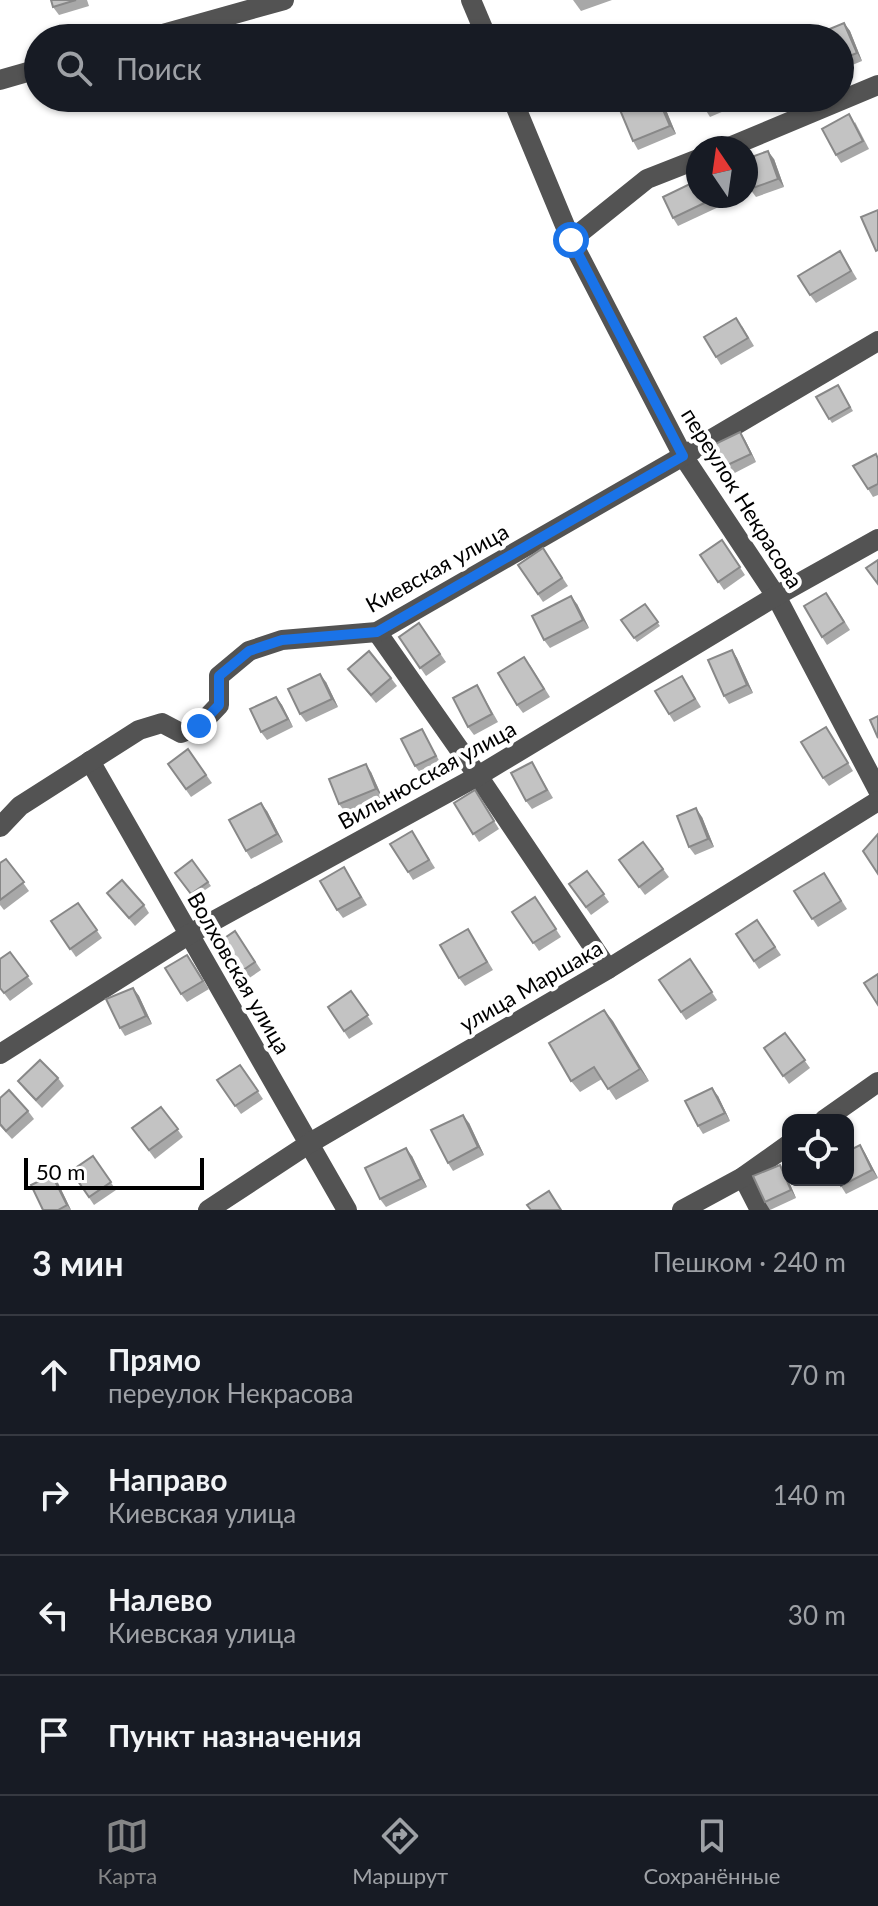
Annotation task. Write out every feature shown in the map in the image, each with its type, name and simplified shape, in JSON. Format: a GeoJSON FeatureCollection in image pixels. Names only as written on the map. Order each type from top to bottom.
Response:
{"type":"FeatureCollection","features":[{"type":"Feature","properties":{"kind":"street"},"geometry":{"type":"LineString","coordinates":[[199,24],[284,0]]}},
{"type":"Feature","properties":{"kind":"street"},"geometry":{"type":"LineString","coordinates":[[471,0],[481,24]]}},
{"type":"Feature","properties":{"kind":"street"},"geometry":{"type":"LineString","coordinates":[[0,80],[24,73]]}},
{"type":"Feature","properties":{"kind":"street"},"geometry":{"type":"LineString","coordinates":[[854,95],[878,85]]}},
{"type":"Feature","properties":{"kind":"street","name":"переулок Некрасова"},"geometry":{"type":"LineString","coordinates":[[518,112],[571,240],[683,456],[776,596],[878,790]]}},
{"type":"Feature","properties":{"kind":"street"},"geometry":{"type":"LineString","coordinates":[[756,136],[813,112]]}},
{"type":"Feature","properties":{"kind":"street"},"geometry":{"type":"LineString","coordinates":[[571,240],[647,179],[686,164]]}},
{"type":"Feature","properties":{"kind":"street","name":"Киевская улица"},"geometry":{"type":"LineString","coordinates":[[0,827],[20,806],[139,730],[162,723],[181,733],[199,726],[219,705],[219,676],[249,651],[282,640],[377,632],[878,341]]}},
{"type":"Feature","properties":{"kind":"street","name":"Вильнюсская улица"},"geometry":{"type":"LineString","coordinates":[[0,1054],[188,935],[478,776],[776,596],[878,539]]}},
{"type":"Feature","properties":{"kind":"street"},"geometry":{"type":"LineString","coordinates":[[377,632],[608,969]]}},
{"type":"Feature","properties":{"kind":"street","name":"Волховская улица"},"geometry":{"type":"LineString","coordinates":[[90,761],[347,1210]]}},
{"type":"Feature","properties":{"kind":"street","name":"улица Маршака"},"geometry":{"type":"LineString","coordinates":[[208,1210],[310,1143],[608,969],[878,801]]}},
{"type":"Feature","properties":{"kind":"street"},"geometry":{"type":"LineString","coordinates":[[833,1114],[878,1082]]}},
{"type":"Feature","properties":{"kind":"street"},"geometry":{"type":"LineString","coordinates":[[682,1210],[743,1177],[782,1149]]}},
{"type":"Feature","properties":{"kind":"street"},"geometry":{"type":"LineString","coordinates":[[743,1177],[760,1210]]}},
{"type":"Feature","properties":{"kind":"building"},"geometry":{"type":"Polygon","coordinates":[[[51,0],[76,0],[53,7],[51,0]]]}},
{"type":"Feature","properties":{"kind":"building"},"geometry":{"type":"Polygon","coordinates":[[[621,112],[664,112],[670,126],[633,141],[621,112]]]}},
{"type":"Feature","properties":{"kind":"building"},"geometry":{"type":"Polygon","coordinates":[[[849,114],[863,141],[836,155],[822,129],[849,114]]]}},
{"type":"Feature","properties":{"kind":"building"},"geometry":{"type":"Polygon","coordinates":[[[768,151],[778,179],[758,186],[758,155],[768,151]]]}},
{"type":"Feature","properties":{"kind":"building"},"geometry":{"type":"Polygon","coordinates":[[[686,186],[686,208],[694,208],[673,218],[663,197],[686,186]]]}},
{"type":"Feature","properties":{"kind":"building"},"geometry":{"type":"Polygon","coordinates":[[[878,210],[878,250],[876,251],[861,217],[878,210]]]}},
{"type":"Feature","properties":{"kind":"building"},"geometry":{"type":"Polygon","coordinates":[[[840,251],[851,271],[810,295],[798,276],[840,251]]]}},
{"type":"Feature","properties":{"kind":"building"},"geometry":{"type":"Polygon","coordinates":[[[736,318],[748,338],[716,357],[704,337],[736,318]]]}},
{"type":"Feature","properties":{"kind":"building"},"geometry":{"type":"Polygon","coordinates":[[[838,385],[850,407],[829,419],[816,397],[838,385]]]}},
{"type":"Feature","properties":{"kind":"building"},"geometry":{"type":"Polygon","coordinates":[[[740,432],[751,454],[719,469],[709,447],[740,432]]]}},
{"type":"Feature","properties":{"kind":"building"},"geometry":{"type":"Polygon","coordinates":[[[876,454],[878,484],[868,489],[853,466],[876,454]]]}},
{"type":"Feature","properties":{"kind":"building"},"geometry":{"type":"Polygon","coordinates":[[[722,540],[740,567],[718,582],[700,555],[722,540]]]}},
{"type":"Feature","properties":{"kind":"building"},"geometry":{"type":"Polygon","coordinates":[[[543,548],[562,578],[538,594],[518,565],[543,548]]]}},
{"type":"Feature","properties":{"kind":"building"},"geometry":{"type":"Polygon","coordinates":[[[878,560],[878,584],[866,568],[878,560]]]}},
{"type":"Feature","properties":{"kind":"building"},"geometry":{"type":"Polygon","coordinates":[[[826,593],[844,622],[822,637],[804,606],[826,593]]]}},
{"type":"Feature","properties":{"kind":"building"},"geometry":{"type":"Polygon","coordinates":[[[571,596],[583,620],[544,640],[532,616],[571,596]]]}},
{"type":"Feature","properties":{"kind":"building"},"geometry":{"type":"Polygon","coordinates":[[[645,604],[658,622],[634,638],[621,620],[645,604]]]}},
{"type":"Feature","properties":{"kind":"building"},"geometry":{"type":"Polygon","coordinates":[[[419,623],[440,654],[420,668],[399,637],[419,623]]]}},
{"type":"Feature","properties":{"kind":"building"},"geometry":{"type":"Polygon","coordinates":[[[732,650],[747,685],[724,696],[708,660],[732,650]]]}},
{"type":"Feature","properties":{"kind":"building"},"geometry":{"type":"Polygon","coordinates":[[[369,651],[391,678],[371,695],[348,669],[369,651]]]}},
{"type":"Feature","properties":{"kind":"building"},"geometry":{"type":"Polygon","coordinates":[[[524,657],[544,689],[517,705],[498,673],[524,657]]]}},
{"type":"Feature","properties":{"kind":"building"},"geometry":{"type":"Polygon","coordinates":[[[320,674],[332,699],[300,714],[288,689],[320,674]]]}},
{"type":"Feature","properties":{"kind":"building"},"geometry":{"type":"Polygon","coordinates":[[[682,676],[695,699],[669,714],[655,691],[682,676]]]}},
{"type":"Feature","properties":{"kind":"building"},"geometry":{"type":"Polygon","coordinates":[[[477,685],[492,714],[468,727],[453,698],[477,685]]]}},
{"type":"Feature","properties":{"kind":"building"},"geometry":{"type":"Polygon","coordinates":[[[276,697],[288,719],[261,732],[250,709],[276,697]]]}},
{"type":"Feature","properties":{"kind":"building"},"geometry":{"type":"Polygon","coordinates":[[[878,716],[878,738],[870,720],[878,716]]]}},
{"type":"Feature","properties":{"kind":"building"},"geometry":{"type":"Polygon","coordinates":[[[826,727],[848,763],[823,778],[801,742],[826,727]]]}},
{"type":"Feature","properties":{"kind":"building"},"geometry":{"type":"Polygon","coordinates":[[[422,729],[436,756],[415,766],[401,739],[422,729]]]}},
{"type":"Feature","properties":{"kind":"building"},"geometry":{"type":"Polygon","coordinates":[[[188,749],[206,775],[186,789],[168,764],[188,749]]]}},
{"type":"Feature","properties":{"kind":"building"},"geometry":{"type":"Polygon","coordinates":[[[532,762],[547,790],[526,801],[511,773],[532,762]]]}},
{"type":"Feature","properties":{"kind":"building"},"geometry":{"type":"Polygon","coordinates":[[[366,764],[376,789],[339,804],[329,779],[366,764]]]}},
{"type":"Feature","properties":{"kind":"building"},"geometry":{"type":"Polygon","coordinates":[[[475,790],[494,821],[473,834],[454,803],[475,790]]]}},
{"type":"Feature","properties":{"kind":"building"},"geometry":{"type":"Polygon","coordinates":[[[261,803],[277,834],[246,851],[229,820],[261,803]]]}},
{"type":"Feature","properties":{"kind":"building"},"geometry":{"type":"Polygon","coordinates":[[[696,808],[708,839],[689,847],[677,816],[696,808]]]}},
{"type":"Feature","properties":{"kind":"building"},"geometry":{"type":"Polygon","coordinates":[[[412,831],[429,860],[408,872],[390,844],[412,831]]]}},
{"type":"Feature","properties":{"kind":"building"},"geometry":{"type":"Polygon","coordinates":[[[878,834],[878,874],[863,851],[878,834]]]}},
{"type":"Feature","properties":{"kind":"building"},"geometry":{"type":"Polygon","coordinates":[[[643,842],[663,869],[639,887],[619,860],[643,842]]]}},
{"type":"Feature","properties":{"kind":"building"},"geometry":{"type":"Polygon","coordinates":[[[6,859],[24,882],[0,900],[0,863],[6,859]]]}},
{"type":"Feature","properties":{"kind":"building"},"geometry":{"type":"Polygon","coordinates":[[[192,860],[208,882],[191,894],[175,873],[192,860]]]}},
{"type":"Feature","properties":{"kind":"building"},"geometry":{"type":"Polygon","coordinates":[[[344,867],[361,897],[337,910],[320,881],[344,867]]]}},
{"type":"Feature","properties":{"kind":"building"},"geometry":{"type":"Polygon","coordinates":[[[587,871],[604,894],[586,907],[569,884],[587,871]]]}},
{"type":"Feature","properties":{"kind":"building"},"geometry":{"type":"Polygon","coordinates":[[[824,873],[841,901],[812,919],[794,891],[824,873]]]}},
{"type":"Feature","properties":{"kind":"building"},"geometry":{"type":"Polygon","coordinates":[[[122,880],[144,905],[129,918],[107,893],[122,880]]]}},
{"type":"Feature","properties":{"kind":"building"},"geometry":{"type":"Polygon","coordinates":[[[535,897],[556,929],[533,943],[512,912],[535,897]]]}},
{"type":"Feature","properties":{"kind":"building"},"geometry":{"type":"Polygon","coordinates":[[[78,903],[97,930],[70,949],[51,921],[78,903]]]}},
{"type":"Feature","properties":{"kind":"building"},"geometry":{"type":"Polygon","coordinates":[[[757,920],[775,947],[754,961],[736,934],[757,920]]]}},
{"type":"Feature","properties":{"kind":"building"},"geometry":{"type":"Polygon","coordinates":[[[468,929],[487,962],[459,978],[440,945],[468,929]]]}},
{"type":"Feature","properties":{"kind":"building"},"geometry":{"type":"Polygon","coordinates":[[[235,931],[255,962],[233,977],[213,946],[235,931]]]}},
{"type":"Feature","properties":{"kind":"building"},"geometry":{"type":"Polygon","coordinates":[[[10,952],[28,976],[4,993],[0,988],[0,959],[10,952]]]}},
{"type":"Feature","properties":{"kind":"building"},"geometry":{"type":"Polygon","coordinates":[[[187,955],[203,981],[181,994],[165,968],[187,955]]]}},
{"type":"Feature","properties":{"kind":"building"},"geometry":{"type":"Polygon","coordinates":[[[690,959],[712,992],[681,1012],[659,980],[690,959]]]}},
{"type":"Feature","properties":{"kind":"building"},"geometry":{"type":"Polygon","coordinates":[[[878,974],[878,1005],[864,983],[878,974]]]}},
{"type":"Feature","properties":{"kind":"building"},"geometry":{"type":"Polygon","coordinates":[[[133,988],[146,1016],[120,1028],[106,999],[133,988]]]}},
{"type":"Feature","properties":{"kind":"building"},"geometry":{"type":"Polygon","coordinates":[[[351,991],[368,1015],[344,1031],[328,1007],[351,991]]]}},
{"type":"Feature","properties":{"kind":"building"},"geometry":{"type":"Polygon","coordinates":[[[604,1010],[640,1069],[608,1089],[594,1067],[571,1081],[549,1043],[604,1010]]]}},
{"type":"Feature","properties":{"kind":"building"},"geometry":{"type":"Polygon","coordinates":[[[785,1033],[805,1060],[783,1076],[764,1048],[785,1033]]]}},
{"type":"Feature","properties":{"kind":"building"},"geometry":{"type":"Polygon","coordinates":[[[40,1060],[58,1078],[36,1100],[18,1081],[40,1060]]]}},
{"type":"Feature","properties":{"kind":"building"},"geometry":{"type":"Polygon","coordinates":[[[240,1065],[258,1091],[235,1106],[217,1080],[240,1065]]]}},
{"type":"Feature","properties":{"kind":"building"},"geometry":{"type":"Polygon","coordinates":[[[712,1088],[725,1113],[698,1126],[685,1101],[712,1088]]]}},
{"type":"Feature","properties":{"kind":"building"},"geometry":{"type":"Polygon","coordinates":[[[9,1090],[28,1111],[6,1131],[0,1124],[0,1098],[9,1090]]]}},
{"type":"Feature","properties":{"kind":"building"},"geometry":{"type":"Polygon","coordinates":[[[161,1107],[178,1129],[149,1150],[132,1128],[161,1107]]]}},
{"type":"Feature","properties":{"kind":"building"},"geometry":{"type":"Polygon","coordinates":[[[463,1115],[478,1147],[448,1163],[431,1130],[463,1115]]]}},
{"type":"Feature","properties":{"kind":"building"},"geometry":{"type":"Polygon","coordinates":[[[860,1145],[872,1170],[854,1179],[854,1148],[860,1145]]]}},
{"type":"Feature","properties":{"kind":"building"},"geometry":{"type":"Polygon","coordinates":[[[406,1148],[421,1179],[380,1199],[365,1168],[406,1148]]]}},
{"type":"Feature","properties":{"kind":"building"},"geometry":{"type":"Polygon","coordinates":[[[93,1156],[111,1182],[89,1197],[71,1171],[93,1156]]]}},
{"type":"Feature","properties":{"kind":"building"},"geometry":{"type":"Polygon","coordinates":[[[780,1165],[782,1186],[789,1186],[791,1190],[765,1202],[753,1176],[780,1165]]]}},
{"type":"Feature","properties":{"kind":"building"},"geometry":{"type":"Polygon","coordinates":[[[52,1175],[67,1205],[58,1210],[43,1210],[31,1185],[52,1175]]]}},
{"type":"Feature","properties":{"kind":"building"},"geometry":{"type":"Polygon","coordinates":[[[549,1191],[561,1210],[531,1210],[527,1205],[549,1191]]]}},
{"type":"Feature","properties":{"kind":"route"},"geometry":{"type":"LineString","coordinates":[[199,726],[219,705],[219,676],[249,651],[282,640],[377,632],[683,456],[571,240]]}}]}
